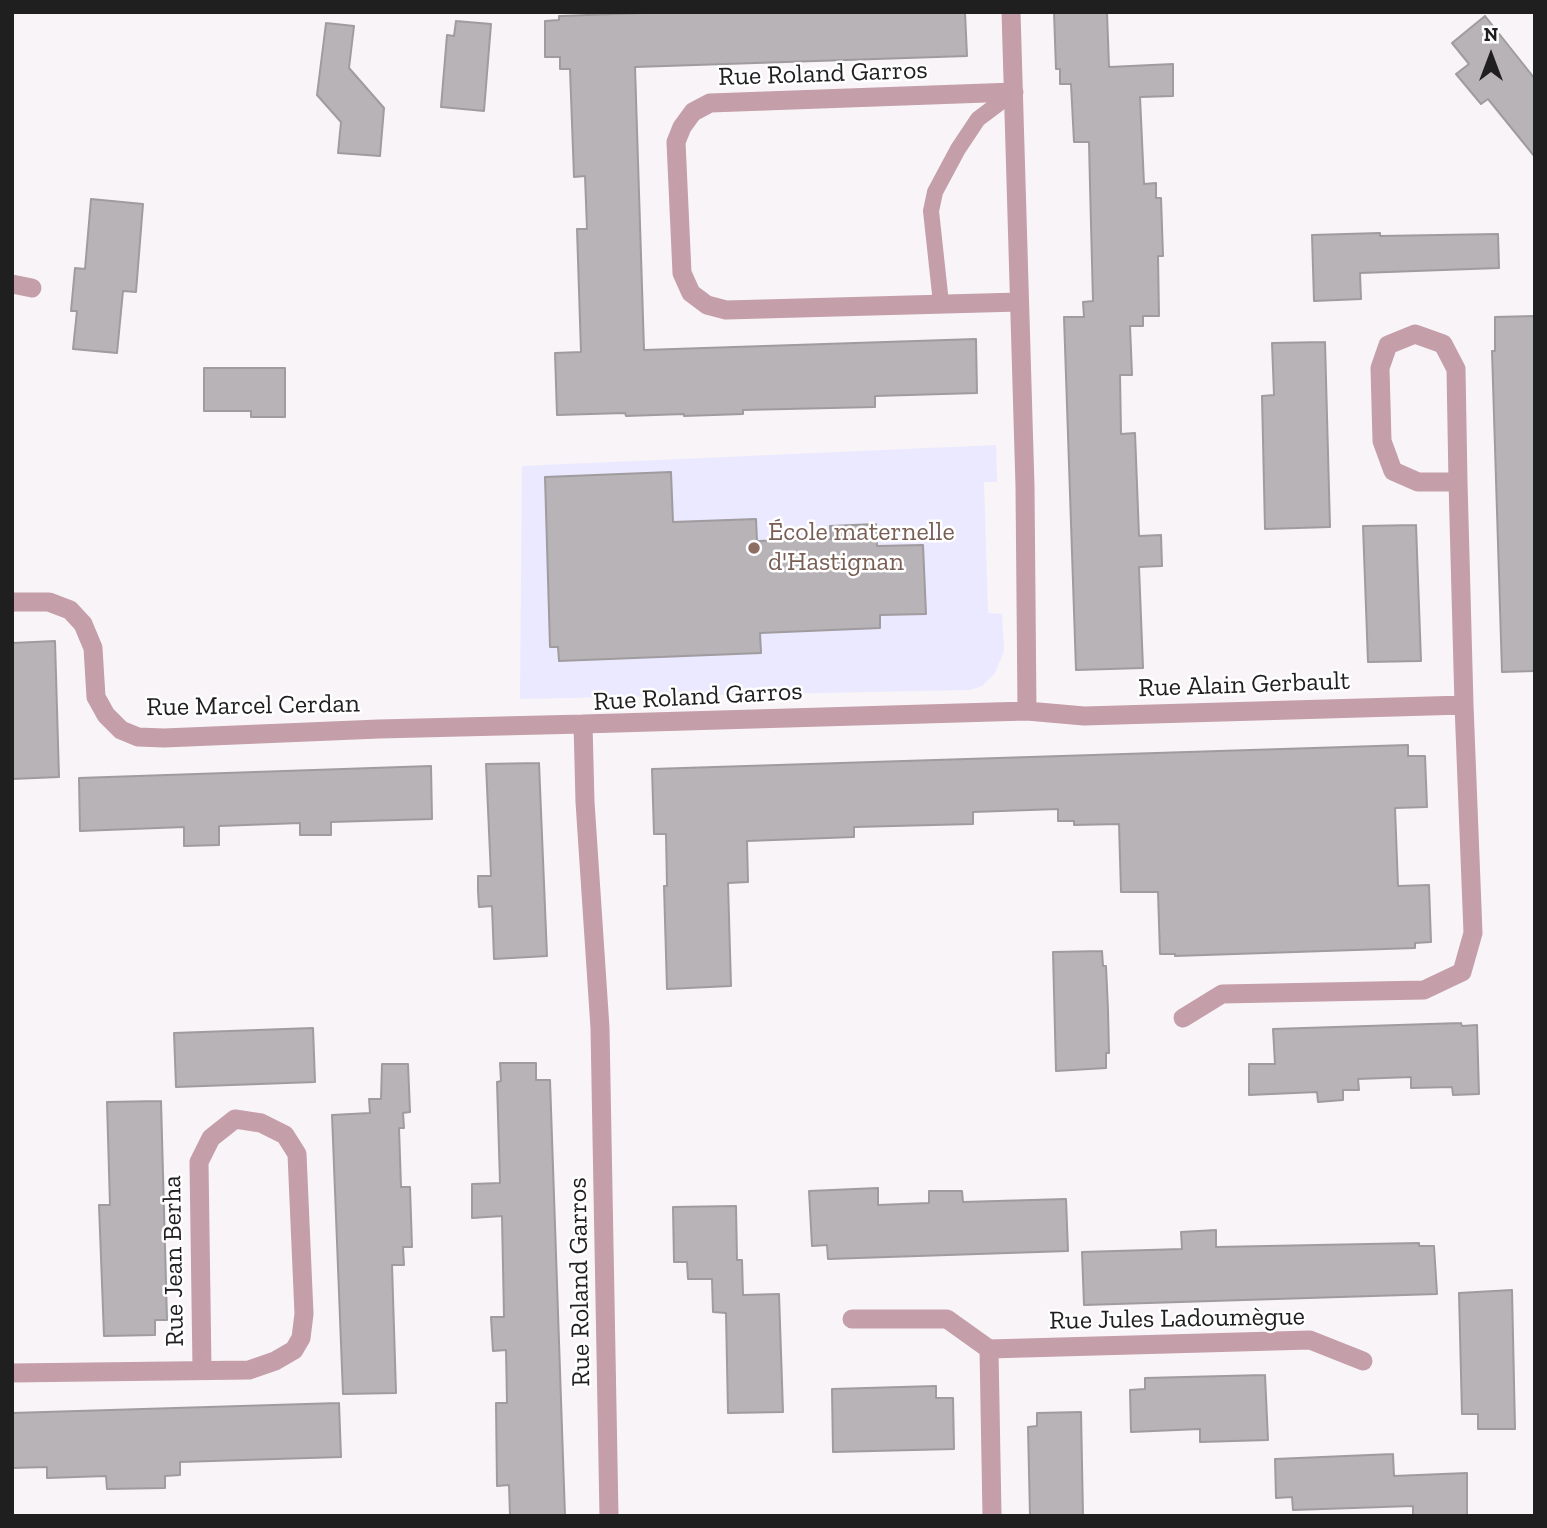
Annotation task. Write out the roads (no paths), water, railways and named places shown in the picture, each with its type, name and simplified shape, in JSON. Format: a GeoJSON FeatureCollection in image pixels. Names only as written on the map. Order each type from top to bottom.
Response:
{"type":"FeatureCollection","features":[{"type":"Feature","properties":{"kind":"street"},"geometry":{"type":"LineString","coordinates":[[1012,12],[1025,486],[1027,710]]}},
{"type":"Feature","properties":{"kind":"street","name":"Rue Roland Garros"},"geometry":{"type":"LineString","coordinates":[[1014,92],[710,103],[693,112],[682,127],[676,142],[682,273],[691,293],[707,304],[726,310],[1019,302]]}},
{"type":"Feature","properties":{"kind":"street"},"geometry":{"type":"LineString","coordinates":[[12,284],[32,288]]}},
{"type":"Feature","properties":{"kind":"street"},"geometry":{"type":"LineString","coordinates":[[1183,1018],[1222,994],[1424,990],[1462,972],[1473,933],[1464,705],[1456,369],[1443,344],[1415,334],[1388,345],[1380,368],[1382,441],[1393,471],[1418,482],[1458,482]]}},
{"type":"Feature","properties":{"kind":"street","name":"Rue Marcel Cerdan"},"geometry":{"type":"LineString","coordinates":[[12,602],[49,603],[70,610],[83,624],[93,648],[96,697],[106,716],[121,730],[138,737],[583,724]]}},
{"type":"Feature","properties":{"kind":"street","name":"Rue Alain Gerbault"},"geometry":{"type":"LineString","coordinates":[[1027,710],[1084,716],[1464,705]]}},
{"type":"Feature","properties":{"kind":"street","name":"Rue Roland Garros"},"geometry":{"type":"LineString","coordinates":[[609,1516],[600,1028],[585,802],[583,724],[1027,710]]}},
{"type":"Feature","properties":{"kind":"street","name":"Rue Jean Berha"},"geometry":{"type":"LineString","coordinates":[[12,1373],[249,1370],[275,1361],[294,1350],[301,1338],[304,1314],[297,1154],[285,1135],[261,1123],[235,1119],[211,1138],[199,1162],[202,1369]]}},
{"type":"Feature","properties":{"kind":"street"},"geometry":{"type":"LineString","coordinates":[[852,1319],[947,1319],[989,1349],[992,1516]]}},
{"type":"Feature","properties":{"kind":"street","name":"Rue Jules Ladoumègue"},"geometry":{"type":"LineString","coordinates":[[989,1349],[1310,1340],[1363,1361]]}},
{"type":"Feature","properties":{"kind":"lane"},"geometry":{"type":"LineString","coordinates":[[941,303],[931,211],[935,192],[978,119],[1014,92]]}},
{"type":"Feature","properties":{"kind":"place","name":"École maternelle d'Hastignan"},"geometry":{"type":"Point","coordinates":[754,548]}}]}
